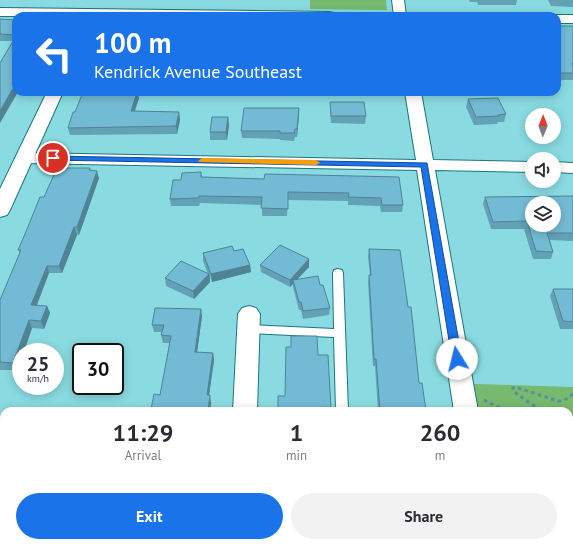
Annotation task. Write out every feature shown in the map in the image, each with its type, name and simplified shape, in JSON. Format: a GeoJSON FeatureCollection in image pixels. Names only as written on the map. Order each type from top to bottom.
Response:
{"type":"FeatureCollection","features":[{"type":"Feature","properties":{"kind":"street"},"geometry":{"type":"LineString","coordinates":[[398,0],[400,12]]}},
{"type":"Feature","properties":{"kind":"street"},"geometry":{"type":"LineString","coordinates":[[0,12],[93,10],[172,12]]}},
{"type":"Feature","properties":{"kind":"street"},"geometry":{"type":"LineString","coordinates":[[561,19],[573,19]]}},
{"type":"Feature","properties":{"kind":"street"},"geometry":{"type":"LineString","coordinates":[[0,210],[53,96]]}},
{"type":"Feature","properties":{"kind":"street"},"geometry":{"type":"LineString","coordinates":[[414,96],[465,407]]}},
{"type":"Feature","properties":{"kind":"street"},"geometry":{"type":"LineString","coordinates":[[24,158],[525,167]]}},
{"type":"Feature","properties":{"kind":"street"},"geometry":{"type":"LineString","coordinates":[[561,167],[573,168]]}},
{"type":"Feature","properties":{"kind":"street"},"geometry":{"type":"LineString","coordinates":[[245,407],[249,322]]}},
{"type":"Feature","properties":{"kind":"lane"},"geometry":{"type":"LineString","coordinates":[[338,273],[342,407]]}},
{"type":"Feature","properties":{"kind":"lane"},"geometry":{"type":"LineString","coordinates":[[249,322],[340,333]]}},
{"type":"Feature","properties":{"kind":"path"},"geometry":{"type":"LineString","coordinates":[[536,407],[513,391],[513,388],[515,387],[558,401],[563,401],[573,394]]}},
{"type":"Feature","properties":{"kind":"green space"},"geometry":{"type":"Polygon","coordinates":[[[310,0],[386,0],[387,10],[310,9],[310,0]]]}},
{"type":"Feature","properties":{"kind":"green space"},"geometry":{"type":"Polygon","coordinates":[[[474,384],[573,387],[573,407],[478,407],[474,384]]]}},
{"type":"Feature","properties":{"kind":"building"},"geometry":{"type":"Polygon","coordinates":[[[0,19],[12,20],[12,35],[0,34],[0,19]]]}},
{"type":"Feature","properties":{"kind":"building"},"geometry":{"type":"Polygon","coordinates":[[[561,26],[573,26],[573,73],[561,73],[561,26]]]}},
{"type":"Feature","properties":{"kind":"building"},"geometry":{"type":"Polygon","coordinates":[[[12,43],[12,90],[0,111],[0,63],[12,43]]]}},
{"type":"Feature","properties":{"kind":"building"},"geometry":{"type":"Polygon","coordinates":[[[81,96],[136,96],[131,111],[179,112],[176,126],[68,128],[73,112],[75,112],[81,96]]]}},
{"type":"Feature","properties":{"kind":"building"},"geometry":{"type":"Polygon","coordinates":[[[498,98],[506,114],[498,115],[499,116],[476,117],[468,99],[498,98]]]}},
{"type":"Feature","properties":{"kind":"building"},"geometry":{"type":"Polygon","coordinates":[[[330,102],[364,102],[366,116],[331,116],[330,102]]]}},
{"type":"Feature","properties":{"kind":"building"},"geometry":{"type":"Polygon","coordinates":[[[244,108],[299,108],[297,129],[295,129],[294,133],[280,133],[280,131],[241,131],[244,108]]]}},
{"type":"Feature","properties":{"kind":"building"},"geometry":{"type":"Polygon","coordinates":[[[212,117],[228,117],[226,132],[210,132],[212,117]]]}},
{"type":"Feature","properties":{"kind":"building"},"geometry":{"type":"Polygon","coordinates":[[[57,168],[90,168],[89,170],[97,171],[77,227],[74,227],[59,266],[47,266],[31,305],[47,306],[41,321],[29,320],[20,343],[12,343],[12,363],[0,362],[0,300],[21,250],[18,250],[40,197],[44,197],[57,168]]]}},
{"type":"Feature","properties":{"kind":"building"},"geometry":{"type":"Polygon","coordinates":[[[201,172],[201,177],[264,179],[265,174],[399,177],[403,205],[382,205],[381,198],[348,197],[349,193],[288,192],[288,209],[261,208],[262,197],[199,196],[198,198],[170,199],[173,180],[181,180],[182,173],[201,172]]]}},
{"type":"Feature","properties":{"kind":"building"},"geometry":{"type":"Polygon","coordinates":[[[561,196],[573,196],[573,233],[547,233],[553,252],[536,251],[530,232],[561,232],[561,196]]]}},
{"type":"Feature","properties":{"kind":"building"},"geometry":{"type":"Polygon","coordinates":[[[485,197],[525,197],[525,221],[493,222],[485,197]]]}},
{"type":"Feature","properties":{"kind":"building"},"geometry":{"type":"Polygon","coordinates":[[[280,245],[309,259],[290,280],[260,265],[280,245]]]}},
{"type":"Feature","properties":{"kind":"building"},"geometry":{"type":"Polygon","coordinates":[[[232,246],[234,251],[243,249],[250,265],[211,274],[203,253],[232,246]]]}},
{"type":"Feature","properties":{"kind":"building"},"geometry":{"type":"Polygon","coordinates":[[[369,249],[400,250],[408,307],[411,307],[419,383],[422,383],[425,407],[380,407],[376,359],[374,359],[369,275],[371,275],[369,249]]]}},
{"type":"Feature","properties":{"kind":"building"},"geometry":{"type":"Polygon","coordinates":[[[181,261],[209,274],[193,291],[165,278],[181,261]]]}},
{"type":"Feature","properties":{"kind":"building"},"geometry":{"type":"Polygon","coordinates":[[[318,276],[320,285],[323,285],[330,308],[303,311],[293,280],[318,276]]]}},
{"type":"Feature","properties":{"kind":"building"},"geometry":{"type":"Polygon","coordinates":[[[553,289],[573,289],[573,322],[563,321],[553,289]]]}},
{"type":"Feature","properties":{"kind":"building"},"geometry":{"type":"Polygon","coordinates":[[[155,308],[201,309],[195,352],[213,353],[207,395],[210,395],[208,407],[151,407],[154,394],[160,395],[171,336],[161,335],[164,325],[152,325],[155,308]]]}},
{"type":"Feature","properties":{"kind":"building"},"geometry":{"type":"Polygon","coordinates":[[[291,336],[317,336],[318,355],[328,355],[331,407],[278,407],[278,396],[285,396],[286,347],[291,347],[291,336]]]}},
{"type":"Feature","properties":{"kind":"slow traffic"},"geometry":{"type":"LineString","coordinates":[[202,161],[316,163]]}},
{"type":"Feature","properties":{"kind":"route"},"geometry":{"type":"LineString","coordinates":[[53,158],[425,165],[457,359]]}}]}
